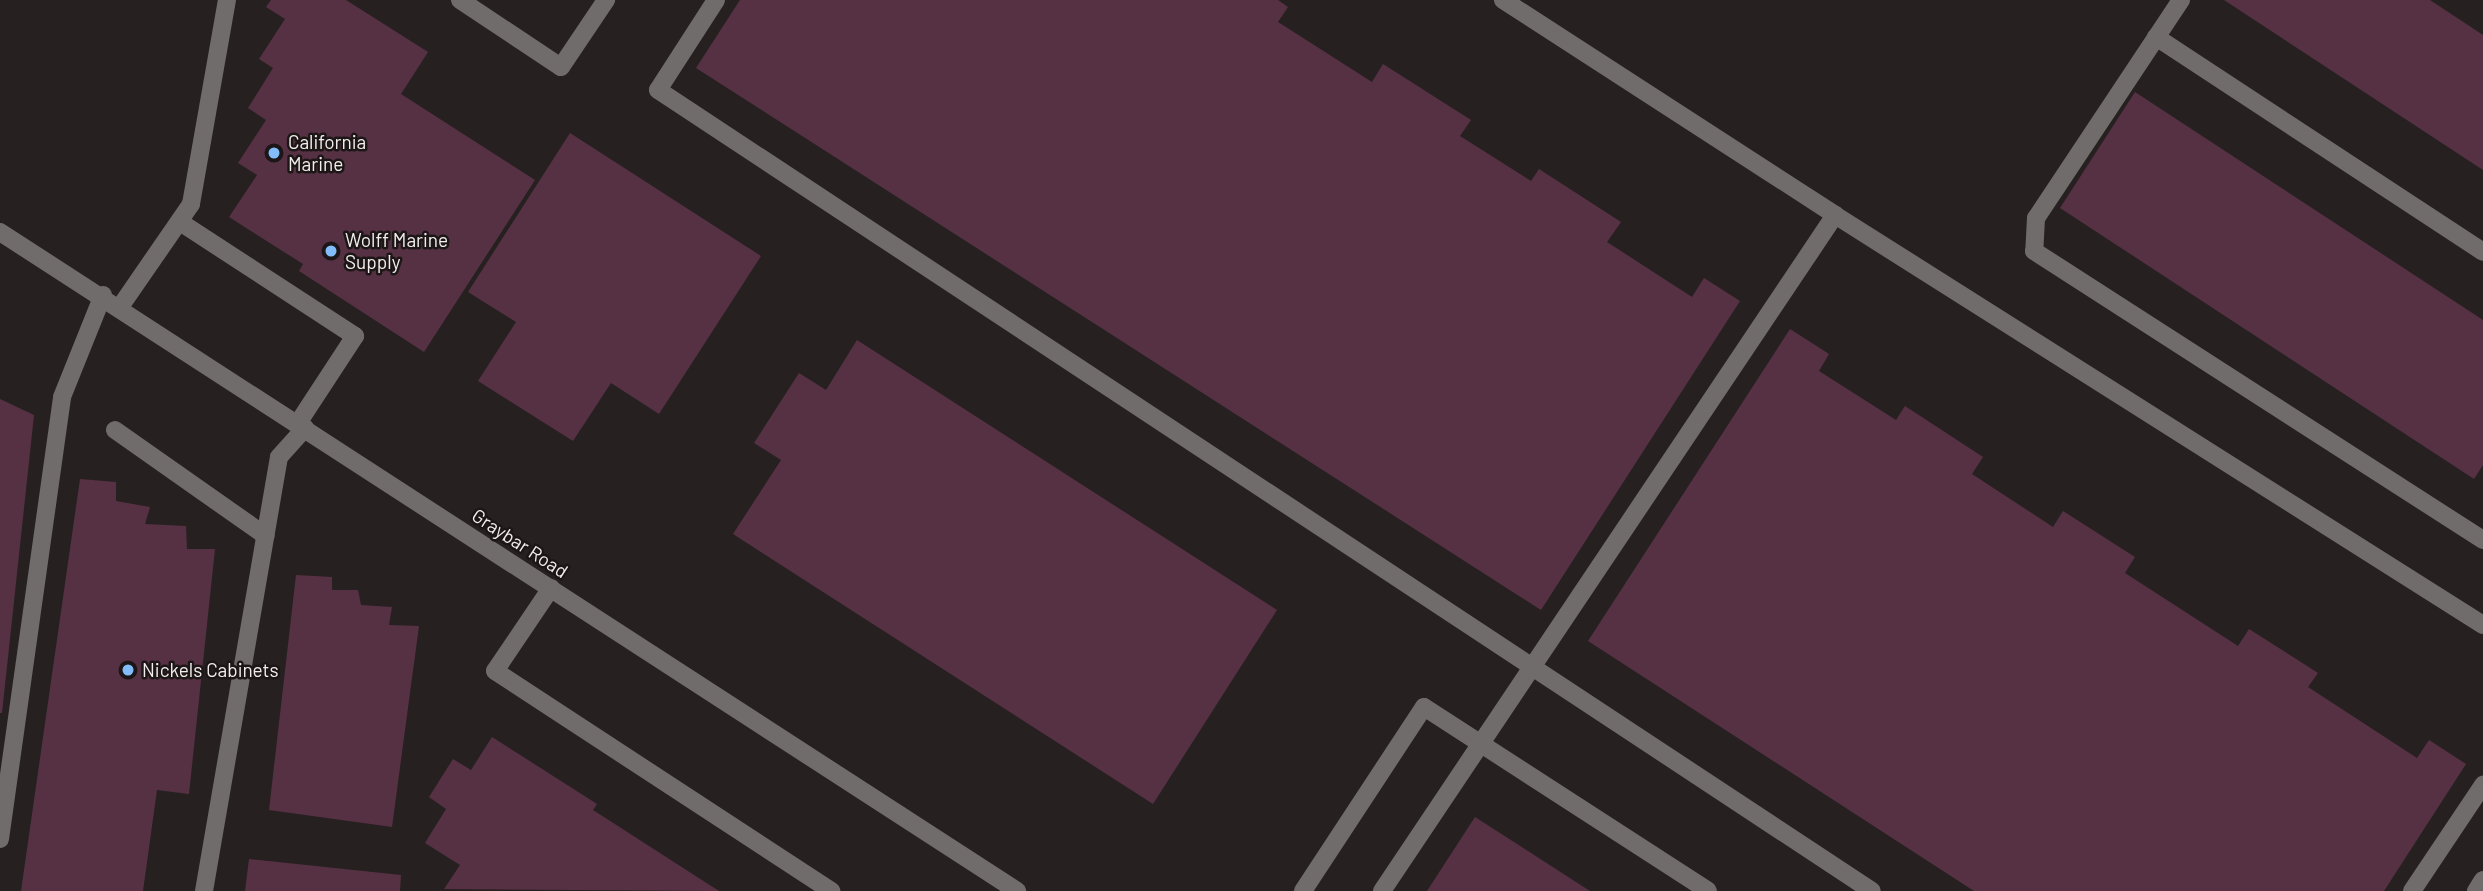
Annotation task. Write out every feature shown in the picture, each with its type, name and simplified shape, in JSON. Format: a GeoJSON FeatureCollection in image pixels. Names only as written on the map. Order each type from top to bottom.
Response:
{"type":"FeatureCollection","features":[{"type":"Feature","properties":{"kind":"street"},"geometry":{"type":"LineString","coordinates":[[120,307],[191,204],[227,0]]}},
{"type":"Feature","properties":{"kind":"street"},"geometry":{"type":"LineString","coordinates":[[460,0],[561,67],[606,0]]}},
{"type":"Feature","properties":{"kind":"street"},"geometry":{"type":"LineString","coordinates":[[716,0],[658,90],[1872,891]]}},
{"type":"Feature","properties":{"kind":"street"},"geometry":{"type":"LineString","coordinates":[[1503,0],[1835,215],[2483,625]]}},
{"type":"Feature","properties":{"kind":"street"},"geometry":{"type":"LineString","coordinates":[[2181,0],[2036,218],[2034,251],[2481,533]]}},
{"type":"Feature","properties":{"kind":"street"},"geometry":{"type":"LineString","coordinates":[[2156,37],[2483,252]]}},
{"type":"Feature","properties":{"kind":"street"},"geometry":{"type":"LineString","coordinates":[[1382,891],[1835,215]]}},
{"type":"Feature","properties":{"kind":"street"},"geometry":{"type":"LineString","coordinates":[[180,222],[355,336],[302,425],[279,457],[204,891]]}},
{"type":"Feature","properties":{"kind":"street","name":"Graybar Road"},"geometry":{"type":"LineString","coordinates":[[0,232],[103,295],[1017,891]]}},
{"type":"Feature","properties":{"kind":"street"},"geometry":{"type":"LineString","coordinates":[[0,839],[62,397],[103,295]]}},
{"type":"Feature","properties":{"kind":"street"},"geometry":{"type":"LineString","coordinates":[[115,430],[266,536]]}},
{"type":"Feature","properties":{"kind":"street"},"geometry":{"type":"LineString","coordinates":[[551,588],[495,671],[831,891]]}},
{"type":"Feature","properties":{"kind":"street"},"geometry":{"type":"LineString","coordinates":[[1303,891],[1424,708],[1709,891]]}},
{"type":"Feature","properties":{"kind":"street"},"geometry":{"type":"LineString","coordinates":[[2412,891],[2483,785]]}},
{"type":"Feature","properties":{"kind":"street"},"geometry":{"type":"LineString","coordinates":[[2476,891],[2483,880]]}},
{"type":"Feature","properties":{"kind":"building"},"geometry":{"type":"Polygon","coordinates":[[[271,0],[346,0],[428,52],[401,94],[535,180],[424,352],[299,271],[303,264],[229,217],[257,175],[238,163],[266,120],[248,108],[273,68],[259,59],[285,19],[266,7],[271,0]]]}},
{"type":"Feature","properties":{"kind":"building"},"geometry":{"type":"Polygon","coordinates":[[[740,0],[1278,0],[1288,7],[1278,22],[1372,82],[1383,64],[1471,120],[1460,136],[1531,181],[1539,169],[1621,222],[1607,242],[1692,297],[1704,278],[1740,301],[1541,610],[696,68],[740,0]]]}},
{"type":"Feature","properties":{"kind":"building"},"geometry":{"type":"Polygon","coordinates":[[[2224,0],[2430,0],[2483,35],[2483,170],[2224,0]]]}},
{"type":"Feature","properties":{"kind":"building"},"geometry":{"type":"Polygon","coordinates":[[[2135,92],[2483,320],[2483,465],[2474,479],[2060,208],[2135,92]]]}},
{"type":"Feature","properties":{"kind":"building"},"geometry":{"type":"Polygon","coordinates":[[[570,133],[761,256],[659,414],[611,383],[573,441],[478,381],[516,322],[468,292],[570,133]]]}},
{"type":"Feature","properties":{"kind":"building"},"geometry":{"type":"Polygon","coordinates":[[[1790,329],[1829,354],[1819,371],[1896,420],[1905,406],[1983,457],[1972,474],[2053,527],[2063,511],[2135,557],[2125,573],[2238,646],[2249,629],[2318,673],[2308,687],[2417,758],[2429,740],[2466,764],[2384,891],[1974,891],[1588,641],[1790,329]]]}},
{"type":"Feature","properties":{"kind":"building"},"geometry":{"type":"Polygon","coordinates":[[[857,340],[1277,610],[1153,804],[733,534],[781,460],[754,443],[799,373],[826,390],[857,340]]]}},
{"type":"Feature","properties":{"kind":"building"},"geometry":{"type":"Polygon","coordinates":[[[0,399],[34,415],[2,713],[0,713],[0,399]]]}},
{"type":"Feature","properties":{"kind":"building","name":"Nickels Cabinets"},"geometry":{"type":"Polygon","coordinates":[[[80,479],[116,482],[116,501],[150,507],[145,524],[186,526],[187,549],[215,549],[189,794],[157,790],[143,891],[21,891],[80,479]]]}},
{"type":"Feature","properties":{"kind":"building"},"geometry":{"type":"Polygon","coordinates":[[[296,575],[332,577],[332,590],[358,590],[361,605],[392,607],[389,625],[419,626],[392,827],[269,810],[296,575]]]}},
{"type":"Feature","properties":{"kind":"building"},"geometry":{"type":"Polygon","coordinates":[[[492,737],[597,804],[593,810],[719,891],[444,889],[460,865],[425,843],[446,809],[429,797],[453,759],[471,770],[492,737]]]}},
{"type":"Feature","properties":{"kind":"building"},"geometry":{"type":"Polygon","coordinates":[[[1475,817],[1590,891],[1427,891],[1475,817]]]}},
{"type":"Feature","properties":{"kind":"building"},"geometry":{"type":"Polygon","coordinates":[[[249,859],[401,875],[400,891],[245,891],[249,859]]]}},
{"type":"Feature","properties":{"kind":"place","name":"California Marine"},"geometry":{"type":"Point","coordinates":[274,153]}},
{"type":"Feature","properties":{"kind":"place","name":"Wolff Marine Supply"},"geometry":{"type":"Point","coordinates":[331,251]}},
{"type":"Feature","properties":{"kind":"place","name":"Nickels Cabinets"},"geometry":{"type":"Point","coordinates":[128,670]}}]}
